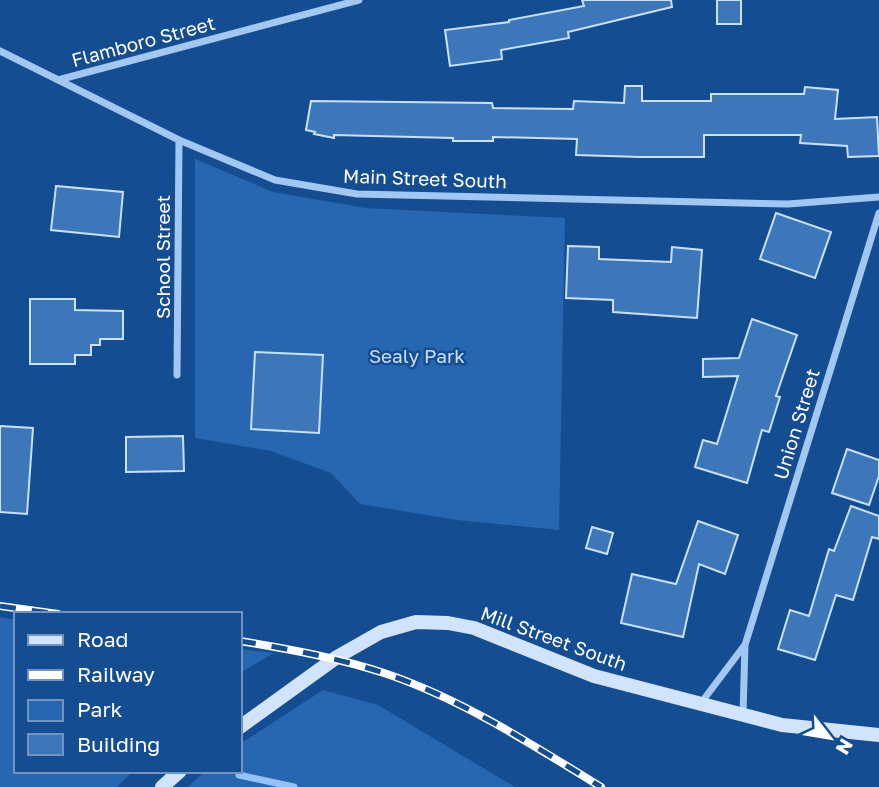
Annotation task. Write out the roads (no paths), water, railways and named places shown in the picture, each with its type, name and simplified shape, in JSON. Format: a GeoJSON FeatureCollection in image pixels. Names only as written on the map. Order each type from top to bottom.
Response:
{"type":"FeatureCollection","features":[{"type":"Feature","properties":{"kind":"main road","name":"Mill Street South"},"geometry":{"type":"LineString","coordinates":[[242,726],[337,657],[381,632],[416,622],[448,623],[474,628],[594,676],[743,715],[782,724],[879,735]]}},
{"type":"Feature","properties":{"kind":"street","name":"Flamboro Street"},"geometry":{"type":"LineString","coordinates":[[57,80],[325,4],[359,0]]}},
{"type":"Feature","properties":{"kind":"street","name":"Main Street South"},"geometry":{"type":"LineString","coordinates":[[0,51],[179,140],[275,180],[357,194],[788,204],[879,197]]}},
{"type":"Feature","properties":{"kind":"street","name":"School Street"},"geometry":{"type":"LineString","coordinates":[[177,375],[179,140]]}},
{"type":"Feature","properties":{"kind":"street","name":"Union Street"},"geometry":{"type":"LineString","coordinates":[[743,715],[745,645],[879,213]]}},
{"type":"Feature","properties":{"kind":"street","name":"Union Street"},"geometry":{"type":"LineString","coordinates":[[700,704],[745,645]]}},
{"type":"Feature","properties":{"kind":"waterway"},"geometry":{"type":"LineString","coordinates":[[239,775],[294,787]]}},
{"type":"Feature","properties":{"kind":"railway"},"geometry":{"type":"LineString","coordinates":[[0,606],[44,612]]}},
{"type":"Feature","properties":{"kind":"railway"},"geometry":{"type":"LineString","coordinates":[[242,641],[369,668],[415,685],[497,724],[601,787]]}},
{"type":"Feature","properties":{"kind":"park label","name":"Sealy Park"},"geometry":{"type":"Point","coordinates":[417,355]}}]}
